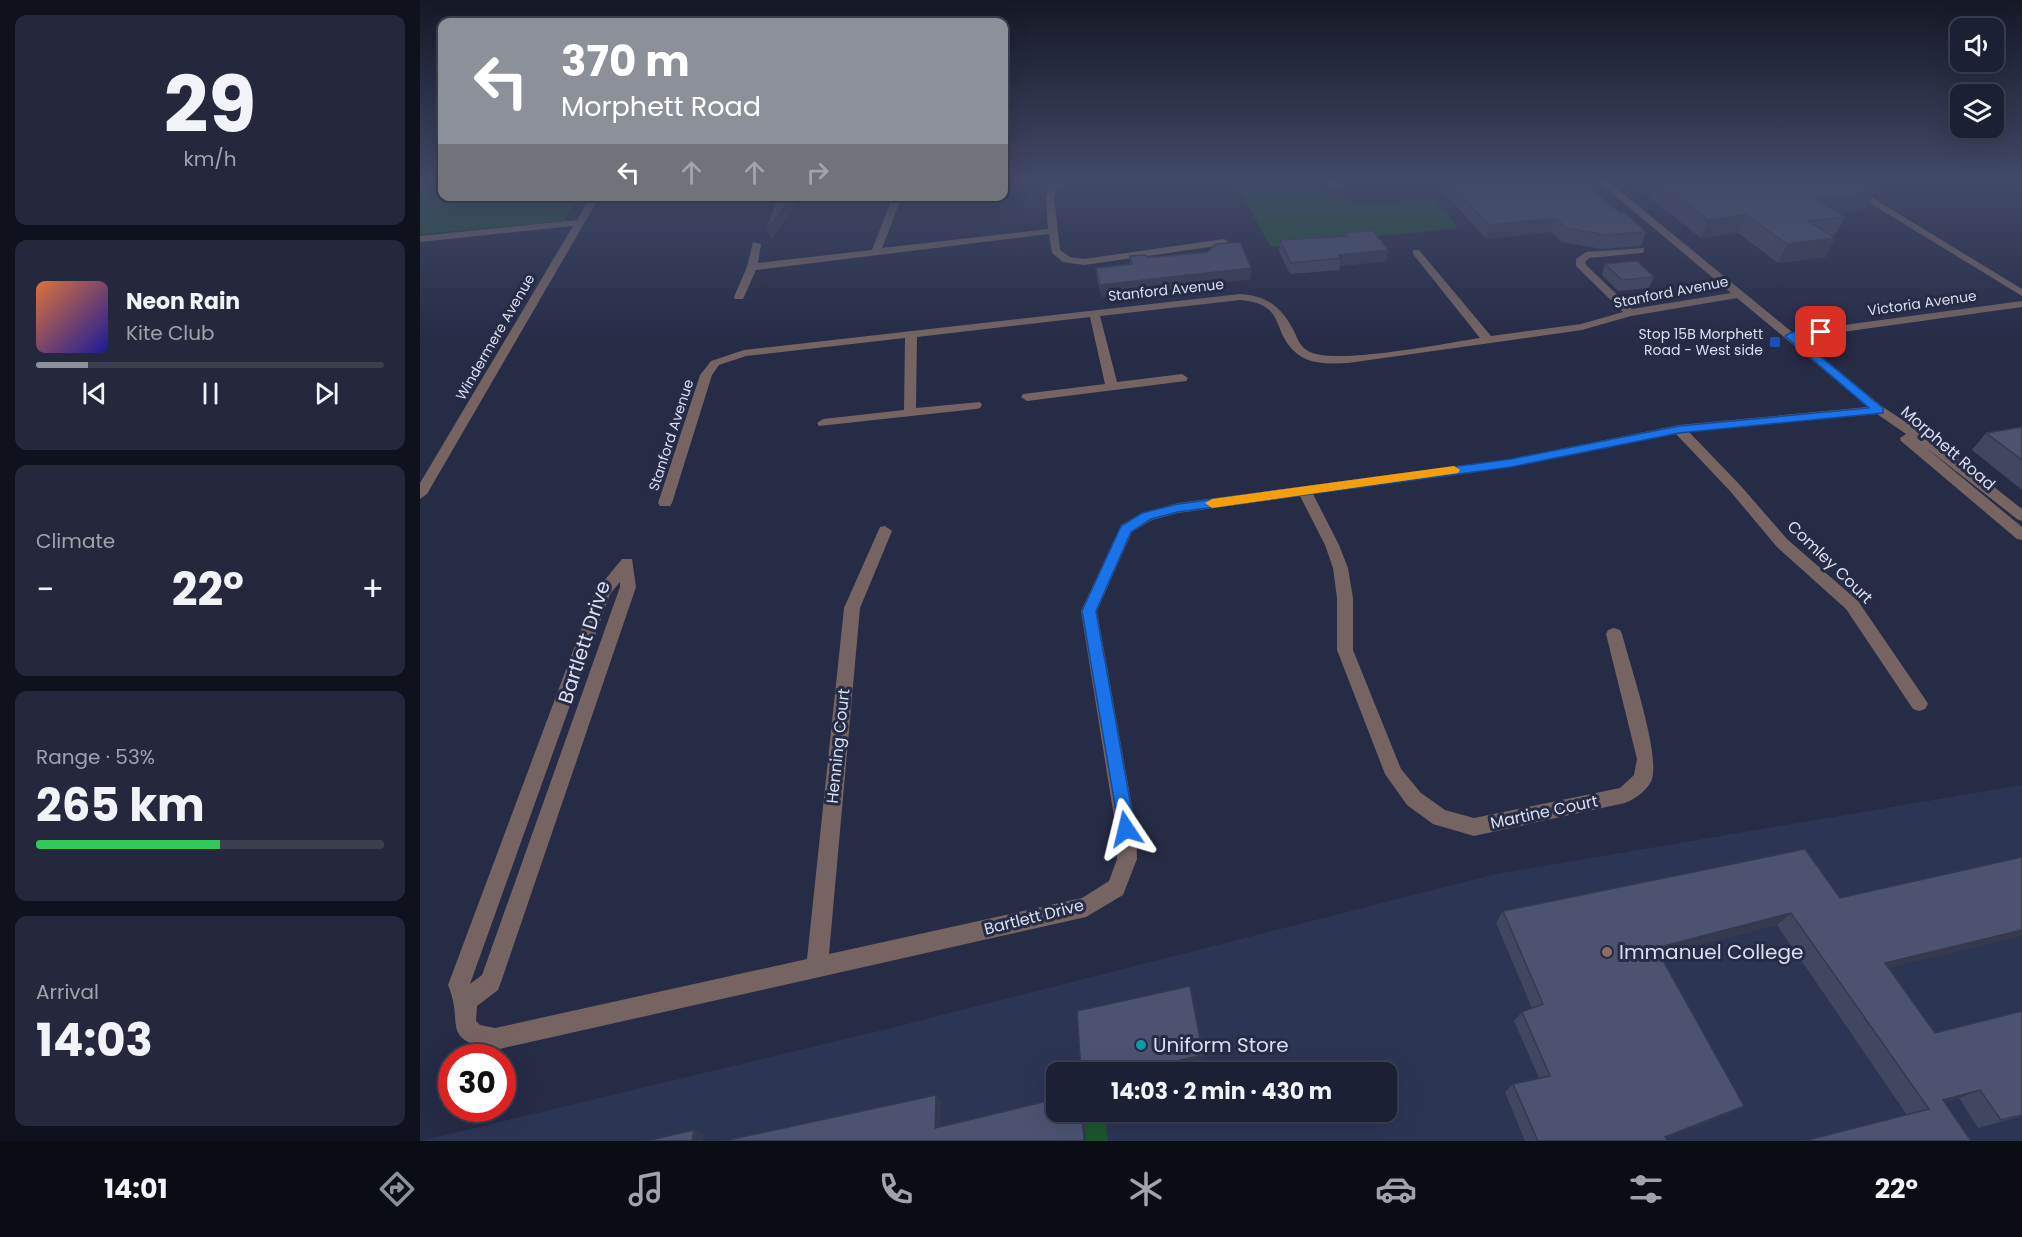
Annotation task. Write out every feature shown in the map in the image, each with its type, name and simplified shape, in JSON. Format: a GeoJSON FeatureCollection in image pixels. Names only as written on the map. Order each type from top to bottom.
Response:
{"type":"FeatureCollection","features":[{"type":"Feature","properties":{"kind":"street"},"geometry":{"type":"LineString","coordinates":[[420,239],[467,234]]}},
{"type":"Feature","properties":{"kind":"street","name":"Windermere Avenue"},"geometry":{"type":"LineString","coordinates":[[420,494],[572,234]]}},
{"type":"Feature","properties":{"kind":"street"},"geometry":{"type":"LineString","coordinates":[[876,252],[883,234]]}},
{"type":"Feature","properties":{"kind":"street"},"geometry":{"type":"LineString","coordinates":[[752,267],[1025,234]]}},
{"type":"Feature","properties":{"kind":"street"},"geometry":{"type":"LineString","coordinates":[[1052,234],[1055,251],[1067,260],[1084,262],[1224,242]]}},
{"type":"Feature","properties":{"kind":"street","name":"Morphett Road"},"geometry":{"type":"LineString","coordinates":[[1666,234],[1879,410],[1937,449],[2022,516]]}},
{"type":"Feature","properties":{"kind":"street"},"geometry":{"type":"LineString","coordinates":[[1926,234],[2022,292]]}},
{"type":"Feature","properties":{"kind":"street"},"geometry":{"type":"LineString","coordinates":[[739,297],[752,267],[756,244]]}},
{"type":"Feature","properties":{"kind":"street"},"geometry":{"type":"LineString","coordinates":[[1630,313],[1581,266],[1580,261],[1587,255],[1641,250]]}},
{"type":"Feature","properties":{"kind":"street"},"geometry":{"type":"LineString","coordinates":[[1416,252],[1488,340]]}},
{"type":"Feature","properties":{"kind":"street","name":"Stanford Avenue"},"geometry":{"type":"LineString","coordinates":[[665,503],[706,375],[715,363],[744,353],[1255,297],[1267,302],[1276,310],[1297,348],[1308,355],[1325,360],[1348,360],[1582,327],[1630,313],[1738,295]]}},
{"type":"Feature","properties":{"kind":"street","name":"Victoria Avenue"},"geometry":{"type":"LineString","coordinates":[[1790,336],[2022,304]]}},
{"type":"Feature","properties":{"kind":"street"},"geometry":{"type":"LineString","coordinates":[[1094,313],[1112,387]]}},
{"type":"Feature","properties":{"kind":"street"},"geometry":{"type":"LineString","coordinates":[[910,413],[911,334]]}},
{"type":"Feature","properties":{"kind":"street"},"geometry":{"type":"LineString","coordinates":[[1027,397],[1182,378]]}},
{"type":"Feature","properties":{"kind":"street"},"geometry":{"type":"LineString","coordinates":[[823,423],[976,405]]}},
{"type":"Feature","properties":{"kind":"street","name":"Morphett Road"},"geometry":{"type":"LineString","coordinates":[[1879,410],[1897,430],[2022,536]]}},
{"type":"Feature","properties":{"kind":"street","name":"Bartlett Drive"},"geometry":{"type":"LineString","coordinates":[[466,1001],[490,982],[628,587],[627,563],[603,592],[459,986],[466,1001],[465,1026],[474,1035],[495,1039],[1086,907],[1116,888],[1126,859],[1126,829],[1089,611],[1126,529],[1147,516],[1178,508],[1511,463],[1679,429],[1879,410]]}},
{"type":"Feature","properties":{"kind":"street","name":"Comley Court"},"geometry":{"type":"LineString","coordinates":[[1679,429],[1735,488],[1782,543],[1852,605],[1918,704]]}},
{"type":"Feature","properties":{"kind":"street","name":"Martine Court"},"geometry":{"type":"LineString","coordinates":[[1304,490],[1336,557],[1343,578],[1346,606],[1345,650],[1394,774],[1414,799],[1440,818],[1474,827],[1625,795],[1643,779],[1646,759],[1614,634]]}},
{"type":"Feature","properties":{"kind":"street","name":"Henning Court"},"geometry":{"type":"LineString","coordinates":[[817,966],[852,608],[885,531]]}},
{"type":"Feature","properties":{"kind":"shaded area","name":"Immanuel College"},"geometry":{"type":"Polygon","coordinates":[[[2022,785],[2022,1141],[420,1141],[499,1122],[516,1122],[516,1118],[887,1029],[1496,874],[2022,785]]]}},
{"type":"Feature","properties":{"kind":"green space"},"geometry":{"type":"Polygon","coordinates":[[[1264,234],[1397,234],[1271,247],[1264,234]]]}},
{"type":"Feature","properties":{"kind":"green space"},"geometry":{"type":"Polygon","coordinates":[[[1084,1122],[1105,1122],[1108,1141],[1086,1141],[1084,1122]]]}},
{"type":"Feature","properties":{"kind":"building"},"geometry":{"type":"Polygon","coordinates":[[[1346,234],[1376,234],[1388,250],[1291,263],[1280,240],[1347,236],[1346,234]]]}},
{"type":"Feature","properties":{"kind":"building"},"geometry":{"type":"Polygon","coordinates":[[[1773,234],[1829,234],[1835,238],[1787,244],[1773,234]]]}},
{"type":"Feature","properties":{"kind":"building"},"geometry":{"type":"Polygon","coordinates":[[[1240,242],[1251,268],[1100,285],[1096,268],[1132,264],[1130,256],[1157,257],[1208,252],[1216,244],[1240,242]]]}},
{"type":"Feature","properties":{"kind":"building"},"geometry":{"type":"Polygon","coordinates":[[[1637,261],[1654,277],[1622,280],[1605,264],[1637,261]]]}},
{"type":"Feature","properties":{"kind":"building"},"geometry":{"type":"Polygon","coordinates":[[[2022,427],[2022,460],[1986,433],[2022,427]]]}},
{"type":"Feature","properties":{"kind":"building"},"geometry":{"type":"Polygon","coordinates":[[[1805,849],[1840,898],[2022,857],[2022,930],[1885,963],[1935,1033],[2022,1011],[2022,1115],[2001,1120],[1980,1090],[1943,1100],[1971,1141],[1804,1141],[1929,1109],[1791,913],[1656,948],[1744,1106],[1665,1137],[1667,1141],[1538,1141],[1513,1084],[1550,1076],[1522,1012],[1543,1004],[1503,911],[1805,849]]]}},
{"type":"Feature","properties":{"kind":"building","name":"Uniform Store"},"geometry":{"type":"Polygon","coordinates":[[[1190,986],[1203,1055],[1172,1062],[1080,1062],[1077,1011],[1190,986]]]}},
{"type":"Feature","properties":{"kind":"building"},"geometry":{"type":"Polygon","coordinates":[[[936,1095],[935,1128],[1046,1101],[1046,1122],[1083,1122],[1084,1141],[724,1141],[936,1095]]]}},
{"type":"Feature","properties":{"kind":"building"},"geometry":{"type":"Polygon","coordinates":[[[694,1130],[692,1141],[646,1141],[694,1130]]]}},
{"type":"Feature","properties":{"kind":"slow traffic"},"geometry":{"type":"LineString","coordinates":[[1212,503],[1454,470]]}},
{"type":"Feature","properties":{"kind":"place","name":"Stop 15B Morphett Road - West side"},"geometry":{"type":"Point","coordinates":[1775,342]}},
{"type":"Feature","properties":{"kind":"place","name":"Immanuel College"},"geometry":{"type":"Point","coordinates":[1607,952]}},
{"type":"Feature","properties":{"kind":"place","name":"Uniform Store"},"geometry":{"type":"Point","coordinates":[1141,1045]}},
{"type":"Feature","properties":{"kind":"route"},"geometry":{"type":"LineString","coordinates":[[1126,829],[1089,611],[1126,529],[1147,516],[1178,508],[1511,463],[1679,429],[1879,410],[1790,336],[1821,332]]}}]}
